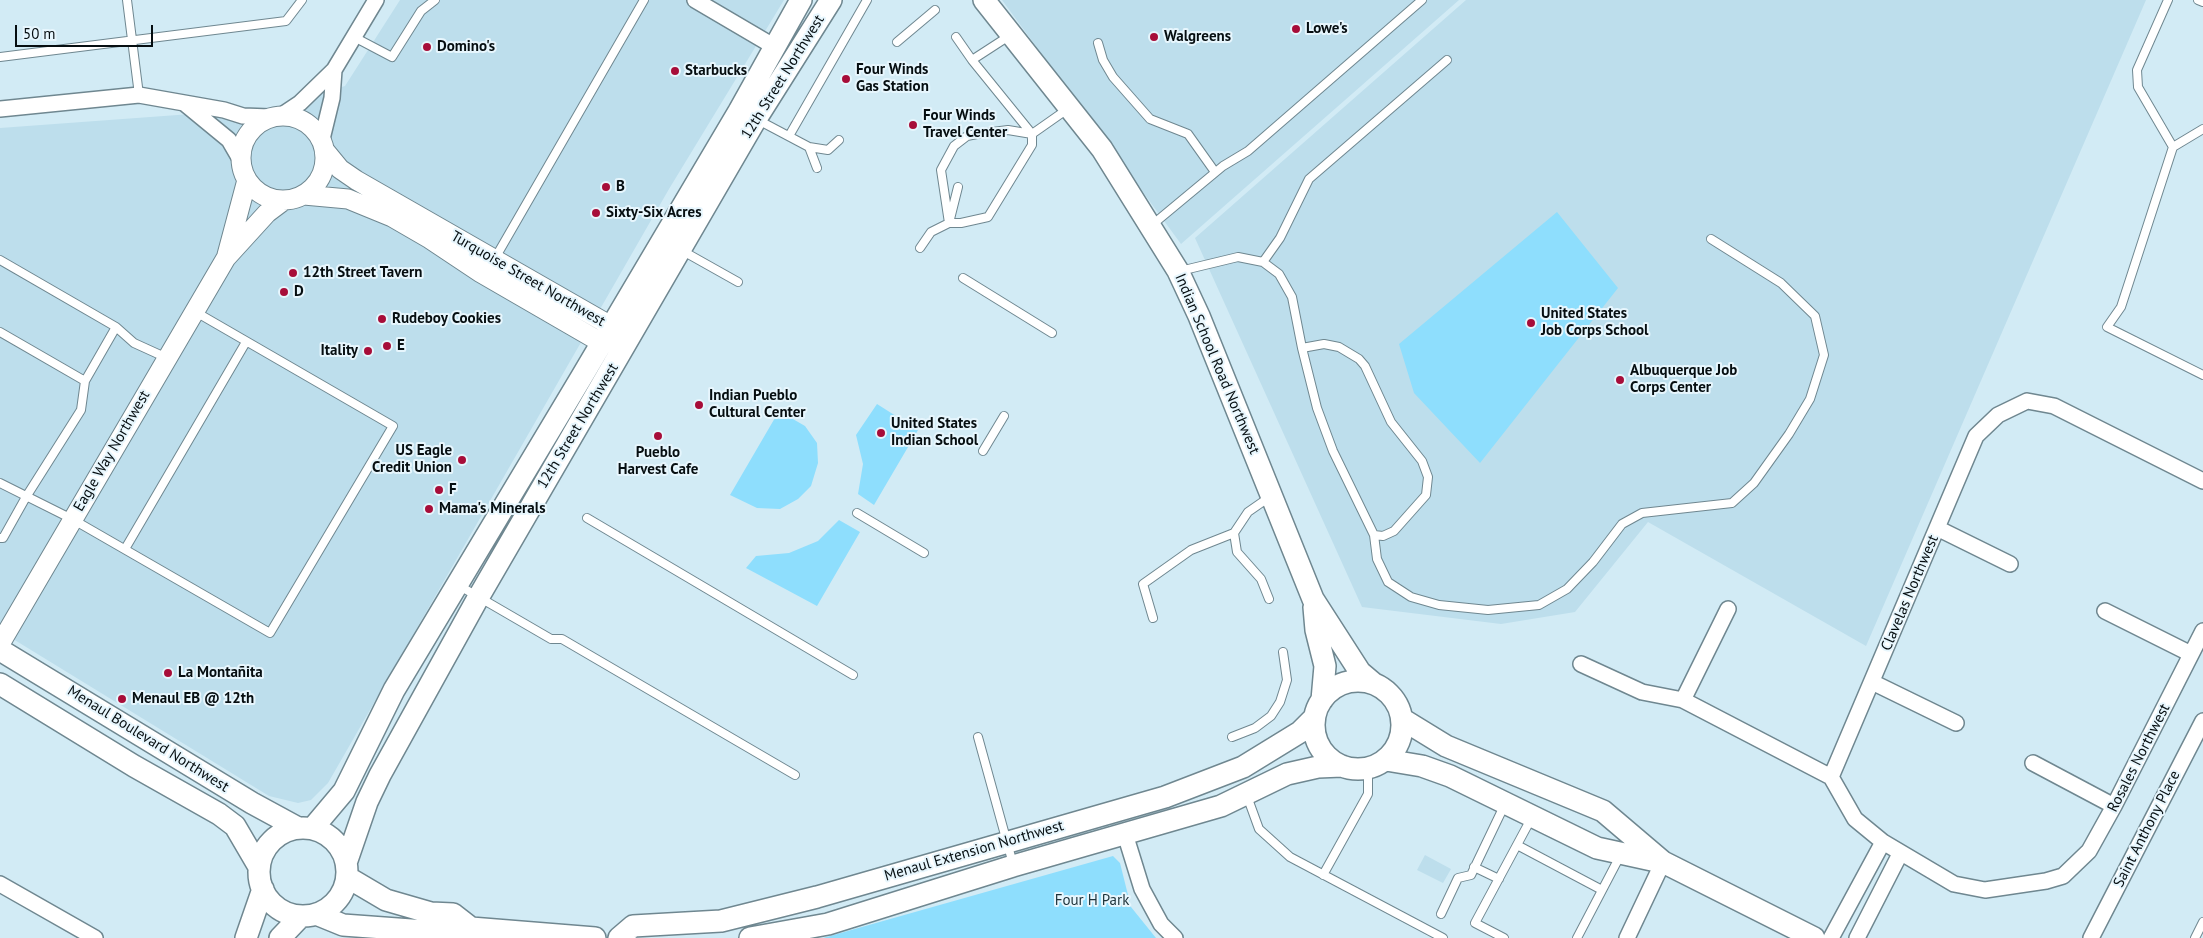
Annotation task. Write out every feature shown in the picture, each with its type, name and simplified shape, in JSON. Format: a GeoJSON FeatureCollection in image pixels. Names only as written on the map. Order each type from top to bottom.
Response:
{"type":"FeatureCollection","features":[{"type":"Feature","properties":{"kind":"main road","name":"12th Street Northwest"},"geometry":{"type":"LineString","coordinates":[[346,870],[367,802],[380,775],[478,598],[681,250],[748,115],[775,47],[801,0]]}},
{"type":"Feature","properties":{"kind":"main road","name":"12th Street Northwest"},"geometry":{"type":"LineString","coordinates":[[305,829],[344,790],[385,706],[606,334],[748,115],[831,0]]}},
{"type":"Feature","properties":{"kind":"main road","name":"Indian School Road Northwest"},"geometry":{"type":"LineString","coordinates":[[990,4],[1011,34],[1102,150],[1178,272],[1200,316],[1313,599],[1360,672],[1373,683]]}},
{"type":"Feature","properties":{"kind":"main road","name":"Indian School Road Northwest"},"geometry":{"type":"LineString","coordinates":[[1313,599],[1316,630],[1325,666],[1318,709]]}},
{"type":"Feature","properties":{"kind":"main road","name":"Menaul Boulevard Northwest"},"geometry":{"type":"LineString","coordinates":[[0,650],[252,803],[305,829]]}},
{"type":"Feature","properties":{"kind":"main road"},"geometry":{"type":"LineString","coordinates":[[1377,764],[1400,742],[1402,719],[1393,697],[1373,683],[1359,681],[1345,683],[1332,689],[1318,709],[1314,733],[1320,747],[1329,758],[1342,766],[1355,769],[1377,764],[1422,766],[1450,776],[1506,802],[1598,848],[1664,862]]}},
{"type":"Feature","properties":{"kind":"main road"},"geometry":{"type":"LineString","coordinates":[[0,684],[134,766],[219,814],[235,826],[259,867],[263,889],[275,906],[287,913],[308,915],[343,924],[452,933],[471,928],[581,937]]}},
{"type":"Feature","properties":{"kind":"main road","name":"Menaul Extension Northwest"},"geometry":{"type":"LineString","coordinates":[[619,938],[633,926],[721,921],[817,897],[1165,797],[1243,767],[1300,732],[1318,709]]}},
{"type":"Feature","properties":{"kind":"main road"},"geometry":{"type":"LineString","coordinates":[[1402,719],[1446,746],[1603,811],[1664,862],[1814,938]]}},
{"type":"Feature","properties":{"kind":"main road","name":"Menaul Extension Northwest"},"geometry":{"type":"LineString","coordinates":[[750,938],[828,924],[1013,866],[1221,806],[1287,774],[1318,767],[1342,766]]}},
{"type":"Feature","properties":{"kind":"main road"},"geometry":{"type":"LineString","coordinates":[[259,867],[264,852],[272,841],[284,832],[305,829],[326,834],[337,844],[346,870],[339,898],[329,908],[308,915],[280,938]]}},
{"type":"Feature","properties":{"kind":"main road"},"geometry":{"type":"LineString","coordinates":[[346,870],[386,900],[431,913],[453,914],[471,928]]}},
{"type":"Feature","properties":{"kind":"main road"},"geometry":{"type":"LineString","coordinates":[[246,938],[263,889]]}},
{"type":"Feature","properties":{"kind":"street"},"geometry":{"type":"LineString","coordinates":[[240,159],[242,145],[248,133],[258,124],[300,103],[334,70],[376,0]]}},
{"type":"Feature","properties":{"kind":"street"},"geometry":{"type":"LineString","coordinates":[[695,0],[775,47]]}},
{"type":"Feature","properties":{"kind":"street"},"geometry":{"type":"LineString","coordinates":[[183,102],[229,140],[240,159],[247,180],[256,191],[268,198],[283,201],[304,195],[322,177],[325,165],[324,146],[332,98],[334,70]]}},
{"type":"Feature","properties":{"kind":"street"},"geometry":{"type":"LineString","coordinates":[[0,109],[138,94],[243,116],[276,116],[305,121],[324,146]]}},
{"type":"Feature","properties":{"kind":"street","name":"Turquoise Street Northwest"},"geometry":{"type":"LineString","coordinates":[[324,146],[340,169],[356,180],[494,260],[606,334]]}},
{"type":"Feature","properties":{"kind":"street","name":"Eagle Way Northwest"},"geometry":{"type":"LineString","coordinates":[[226,258],[247,180]]}},
{"type":"Feature","properties":{"kind":"street","name":"Turquoise Street Northwest"},"geometry":{"type":"LineString","coordinates":[[304,195],[348,199],[392,217],[430,239],[481,273],[627,344]]}},
{"type":"Feature","properties":{"kind":"street","name":"Eagle Way Northwest"},"geometry":{"type":"LineString","coordinates":[[0,644],[226,258],[267,213],[283,201]]}},
{"type":"Feature","properties":{"kind":"street","name":"Clavelas Northwest"},"geometry":{"type":"LineString","coordinates":[[1831,777],[1976,436],[1998,415],[2027,401],[2054,406],[2203,480]]}},
{"type":"Feature","properties":{"kind":"street"},"geometry":{"type":"LineString","coordinates":[[1937,528],[2010,564]]}},
{"type":"Feature","properties":{"kind":"street"},"geometry":{"type":"LineString","coordinates":[[1683,700],[1728,609]]}},
{"type":"Feature","properties":{"kind":"street"},"geometry":{"type":"LineString","coordinates":[[2105,611],[2191,654]]}},
{"type":"Feature","properties":{"kind":"street","name":"Rosales Northwest"},"geometry":{"type":"LineString","coordinates":[[1900,854],[1954,884],[1985,890],[2046,881],[2063,876],[2089,851],[2203,631]]}},
{"type":"Feature","properties":{"kind":"street"},"geometry":{"type":"LineString","coordinates":[[1581,664],[1642,692],[1683,700],[1831,777],[1855,819],[1900,854],[1857,938]]}},
{"type":"Feature","properties":{"kind":"street"},"geometry":{"type":"LineString","coordinates":[[1872,682],[1956,724]]}},
{"type":"Feature","properties":{"kind":"street","name":"Saint Anthony Place"},"geometry":{"type":"LineString","coordinates":[[2092,938],[2203,720]]}},
{"type":"Feature","properties":{"kind":"street"},"geometry":{"type":"LineString","coordinates":[[2033,764],[2114,806]]}},
{"type":"Feature","properties":{"kind":"street"},"geometry":{"type":"LineString","coordinates":[[1125,834],[1142,889],[1161,924],[1175,938]]}},
{"type":"Feature","properties":{"kind":"street"},"geometry":{"type":"LineString","coordinates":[[1831,938],[1883,842]]}},
{"type":"Feature","properties":{"kind":"street"},"geometry":{"type":"LineString","coordinates":[[1627,938],[1664,862]]}},
{"type":"Feature","properties":{"kind":"street"},"geometry":{"type":"LineString","coordinates":[[0,884],[95,938]]}},
{"type":"Feature","properties":{"kind":"lane"},"geometry":{"type":"LineString","coordinates":[[127,0],[138,94]]}},
{"type":"Feature","properties":{"kind":"lane"},"geometry":{"type":"LineString","coordinates":[[0,57],[286,21],[302,0]]}},
{"type":"Feature","properties":{"kind":"lane"},"geometry":{"type":"LineString","coordinates":[[354,37],[392,57],[421,11],[435,0]]}},
{"type":"Feature","properties":{"kind":"lane"},"geometry":{"type":"LineString","coordinates":[[494,260],[644,0]]}},
{"type":"Feature","properties":{"kind":"lane"},"geometry":{"type":"LineString","coordinates":[[789,136],[867,0]]}},
{"type":"Feature","properties":{"kind":"lane"},"geometry":{"type":"LineString","coordinates":[[1150,226],[1215,172],[1248,151],[1422,0]]}},
{"type":"Feature","properties":{"kind":"lane"},"geometry":{"type":"LineString","coordinates":[[2168,0],[2137,70],[2138,87],[2173,147]]}},
{"type":"Feature","properties":{"kind":"lane"},"geometry":{"type":"LineString","coordinates":[[2198,0],[2203,2]]}},
{"type":"Feature","properties":{"kind":"lane"},"geometry":{"type":"LineString","coordinates":[[897,42],[935,10]]}},
{"type":"Feature","properties":{"kind":"lane"},"geometry":{"type":"LineString","coordinates":[[972,60],[1011,34]]}},
{"type":"Feature","properties":{"kind":"lane"},"geometry":{"type":"LineString","coordinates":[[920,248],[931,232],[949,222],[961,223],[988,216],[1032,145],[1032,134],[956,38]]}},
{"type":"Feature","properties":{"kind":"lane"},"geometry":{"type":"LineString","coordinates":[[1098,43],[1103,60],[1113,77],[1150,120],[1188,134],[1215,172]]}},
{"type":"Feature","properties":{"kind":"lane"},"geometry":{"type":"LineString","coordinates":[[1263,262],[1280,238],[1309,178],[1446,60]]}},
{"type":"Feature","properties":{"kind":"lane"},"geometry":{"type":"LineString","coordinates":[[949,222],[940,170],[954,146],[967,136],[976,134],[1008,130],[1032,134],[1069,108]]}},
{"type":"Feature","properties":{"kind":"lane"},"geometry":{"type":"LineString","coordinates":[[748,115],[809,147],[828,150],[839,140]]}},
{"type":"Feature","properties":{"kind":"lane"},"geometry":{"type":"LineString","coordinates":[[2203,128],[2173,147],[2121,307],[2107,327],[2203,375]]}},
{"type":"Feature","properties":{"kind":"lane"},"geometry":{"type":"LineString","coordinates":[[809,147],[818,168]]}},
{"type":"Feature","properties":{"kind":"lane"},"geometry":{"type":"LineString","coordinates":[[949,222],[958,186]]}},
{"type":"Feature","properties":{"kind":"lane"},"geometry":{"type":"LineString","coordinates":[[1178,272],[1238,257],[1263,262],[1279,274],[1292,297],[1317,408],[1333,451],[1374,535],[1377,559],[1388,582],[1411,597],[1439,605],[1488,610],[1539,605],[1567,589],[1593,562],[1622,524],[1642,513],[1732,503],[1754,483],[1789,434],[1810,399],[1824,354],[1815,316],[1781,283],[1712,239]]}},
{"type":"Feature","properties":{"kind":"lane"},"geometry":{"type":"LineString","coordinates":[[681,250],[738,282]]}},
{"type":"Feature","properties":{"kind":"lane"},"geometry":{"type":"LineString","coordinates":[[0,260],[116,327],[134,342],[167,358]]}},
{"type":"Feature","properties":{"kind":"lane"},"geometry":{"type":"LineString","coordinates":[[963,278],[1052,333]]}},
{"type":"Feature","properties":{"kind":"lane"},"geometry":{"type":"LineString","coordinates":[[0,482],[72,519],[270,633],[393,426],[194,311]]}},
{"type":"Feature","properties":{"kind":"lane"},"geometry":{"type":"LineString","coordinates":[[0,538],[3,538],[26,497],[81,410],[85,381],[116,327]]}},
{"type":"Feature","properties":{"kind":"lane"},"geometry":{"type":"LineString","coordinates":[[0,332],[85,381]]}},
{"type":"Feature","properties":{"kind":"lane"},"geometry":{"type":"LineString","coordinates":[[125,549],[246,342]]}},
{"type":"Feature","properties":{"kind":"lane"},"geometry":{"type":"LineString","coordinates":[[1302,348],[1324,344],[1339,347],[1359,359],[1365,366],[1391,422],[1422,461],[1428,477],[1426,495],[1394,532],[1383,536],[1374,535]]}},
{"type":"Feature","properties":{"kind":"lane"},"geometry":{"type":"LineString","coordinates":[[983,451],[1004,416]]}},
{"type":"Feature","properties":{"kind":"lane"},"geometry":{"type":"LineString","coordinates":[[1153,618],[1143,584],[1192,550],[1234,533],[1248,512],[1272,495]]}},
{"type":"Feature","properties":{"kind":"lane"},"geometry":{"type":"LineString","coordinates":[[857,513],[924,553]]}},
{"type":"Feature","properties":{"kind":"lane"},"geometry":{"type":"LineString","coordinates":[[587,518],[853,675]]}},
{"type":"Feature","properties":{"kind":"lane"},"geometry":{"type":"LineString","coordinates":[[1234,533],[1237,552],[1261,579],[1269,600]]}},
{"type":"Feature","properties":{"kind":"lane"},"geometry":{"type":"LineString","coordinates":[[457,584],[478,598],[552,639],[562,639],[794,775]]}},
{"type":"Feature","properties":{"kind":"lane"},"geometry":{"type":"LineString","coordinates":[[1232,737],[1255,728],[1271,716],[1280,702],[1287,680],[1283,652]]}},
{"type":"Feature","properties":{"kind":"lane"},"geometry":{"type":"LineString","coordinates":[[978,737],[1013,866]]}},
{"type":"Feature","properties":{"kind":"lane"},"geometry":{"type":"LineString","coordinates":[[1323,875],[1368,794],[1377,764]]}},
{"type":"Feature","properties":{"kind":"lane"},"geometry":{"type":"LineString","coordinates":[[1247,795],[1259,829],[1290,857],[1443,938]]}},
{"type":"Feature","properties":{"kind":"lane"},"geometry":{"type":"LineString","coordinates":[[1440,914],[1458,878],[1471,875],[1506,802]]}},
{"type":"Feature","properties":{"kind":"lane"},"geometry":{"type":"LineString","coordinates":[[1504,938],[1475,923],[1533,815]]}},
{"type":"Feature","properties":{"kind":"lane"},"geometry":{"type":"LineString","coordinates":[[1517,845],[1602,890]]}},
{"type":"Feature","properties":{"kind":"lane"},"geometry":{"type":"LineString","coordinates":[[1576,938],[1622,853]]}},
{"type":"Feature","properties":{"kind":"lane"},"geometry":{"type":"LineString","coordinates":[[1474,867],[1499,879]]}},
{"type":"Feature","properties":{"kind":"lane"},"geometry":{"type":"LineString","coordinates":[[2195,938],[2203,922]]}},
{"type":"Feature","properties":{"kind":"shaded area"},"geometry":{"type":"Polygon","coordinates":[[[400,0],[784,0],[669,189],[328,783],[311,800],[298,803],[269,796],[0,631],[0,128],[273,108],[345,86],[400,0]]]}},
{"type":"Feature","properties":{"kind":"shaded area"},"geometry":{"type":"Polygon","coordinates":[[[1002,0],[1459,0],[1181,244],[1002,0]]]}},
{"type":"Feature","properties":{"kind":"shaded area","name":"Albuquerque Job Corps Center"},"geometry":{"type":"Polygon","coordinates":[[[1466,0],[2146,0],[1866,646],[1648,522],[1575,612],[1501,624],[1362,607],[1195,238],[1466,0]]]}},
{"type":"Feature","properties":{"kind":"shaded area"},"geometry":{"type":"Polygon","coordinates":[[[1425,855],[1451,869],[1443,883],[1417,870],[1425,855]]]}},
{"type":"Feature","properties":{"kind":"green space"},"geometry":{"type":"Polygon","coordinates":[[[1557,212],[1618,288],[1480,463],[1414,393],[1399,344],[1557,212]]]}},
{"type":"Feature","properties":{"kind":"green space"},"geometry":{"type":"Polygon","coordinates":[[[877,404],[918,430],[874,505],[858,494],[863,464],[856,435],[877,404]]]}},
{"type":"Feature","properties":{"kind":"green space"},"geometry":{"type":"Polygon","coordinates":[[[779,411],[805,426],[817,443],[818,463],[811,486],[798,499],[780,509],[757,508],[730,495],[779,411]]]}},
{"type":"Feature","properties":{"kind":"green space"},"geometry":{"type":"Polygon","coordinates":[[[839,520],[860,532],[817,606],[746,568],[756,556],[789,553],[818,541],[839,520]]]}},
{"type":"Feature","properties":{"kind":"green space","name":"Four H Park"},"geometry":{"type":"Polygon","coordinates":[[[1113,856],[1120,863],[1131,907],[1156,938],[823,938],[1113,856]]]}},
{"type":"Feature","properties":{"kind":"place","name":"Lowe's"},"geometry":{"type":"Point","coordinates":[1296,29]}},
{"type":"Feature","properties":{"kind":"place","name":"Walgreens"},"geometry":{"type":"Point","coordinates":[1154,37]}},
{"type":"Feature","properties":{"kind":"place","name":"Domino's"},"geometry":{"type":"Point","coordinates":[427,47]}},
{"type":"Feature","properties":{"kind":"place","name":"Starbucks"},"geometry":{"type":"Point","coordinates":[675,71]}},
{"type":"Feature","properties":{"kind":"place","name":"Four Winds Gas Station"},"geometry":{"type":"Point","coordinates":[846,79]}},
{"type":"Feature","properties":{"kind":"place","name":"Four Winds Travel Center"},"geometry":{"type":"Point","coordinates":[913,125]}},
{"type":"Feature","properties":{"kind":"place","name":"B"},"geometry":{"type":"Point","coordinates":[606,187]}},
{"type":"Feature","properties":{"kind":"place","name":"Sixty-Six Acres"},"geometry":{"type":"Point","coordinates":[596,213]}},
{"type":"Feature","properties":{"kind":"place","name":"12th Street Tavern"},"geometry":{"type":"Point","coordinates":[293,273]}},
{"type":"Feature","properties":{"kind":"place","name":"D"},"geometry":{"type":"Point","coordinates":[284,292]}},
{"type":"Feature","properties":{"kind":"place","name":"Rudeboy Cookies"},"geometry":{"type":"Point","coordinates":[382,319]}},
{"type":"Feature","properties":{"kind":"place","name":"United States Job Corps School"},"geometry":{"type":"Point","coordinates":[1531,323]}},
{"type":"Feature","properties":{"kind":"place","name":"E"},"geometry":{"type":"Point","coordinates":[387,346]}},
{"type":"Feature","properties":{"kind":"place","name":"Itality"},"geometry":{"type":"Point","coordinates":[368,351]}},
{"type":"Feature","properties":{"kind":"place","name":"Albuquerque Job Corps Center"},"geometry":{"type":"Point","coordinates":[1620,380]}},
{"type":"Feature","properties":{"kind":"place","name":"Indian Pueblo Cultural Center"},"geometry":{"type":"Point","coordinates":[699,405]}},
{"type":"Feature","properties":{"kind":"place","name":"United States Indian School"},"geometry":{"type":"Point","coordinates":[881,433]}},
{"type":"Feature","properties":{"kind":"place","name":"Pueblo Harvest Cafe"},"geometry":{"type":"Point","coordinates":[658,436]}},
{"type":"Feature","properties":{"kind":"place","name":"US Eagle Credit Union"},"geometry":{"type":"Point","coordinates":[462,460]}},
{"type":"Feature","properties":{"kind":"place","name":"F"},"geometry":{"type":"Point","coordinates":[439,490]}},
{"type":"Feature","properties":{"kind":"place","name":"Mama's Minerals"},"geometry":{"type":"Point","coordinates":[429,509]}},
{"type":"Feature","properties":{"kind":"place","name":"La Montañita"},"geometry":{"type":"Point","coordinates":[168,673]}},
{"type":"Feature","properties":{"kind":"place","name":"Menaul EB @ 12th"},"geometry":{"type":"Point","coordinates":[122,699]}}]}
